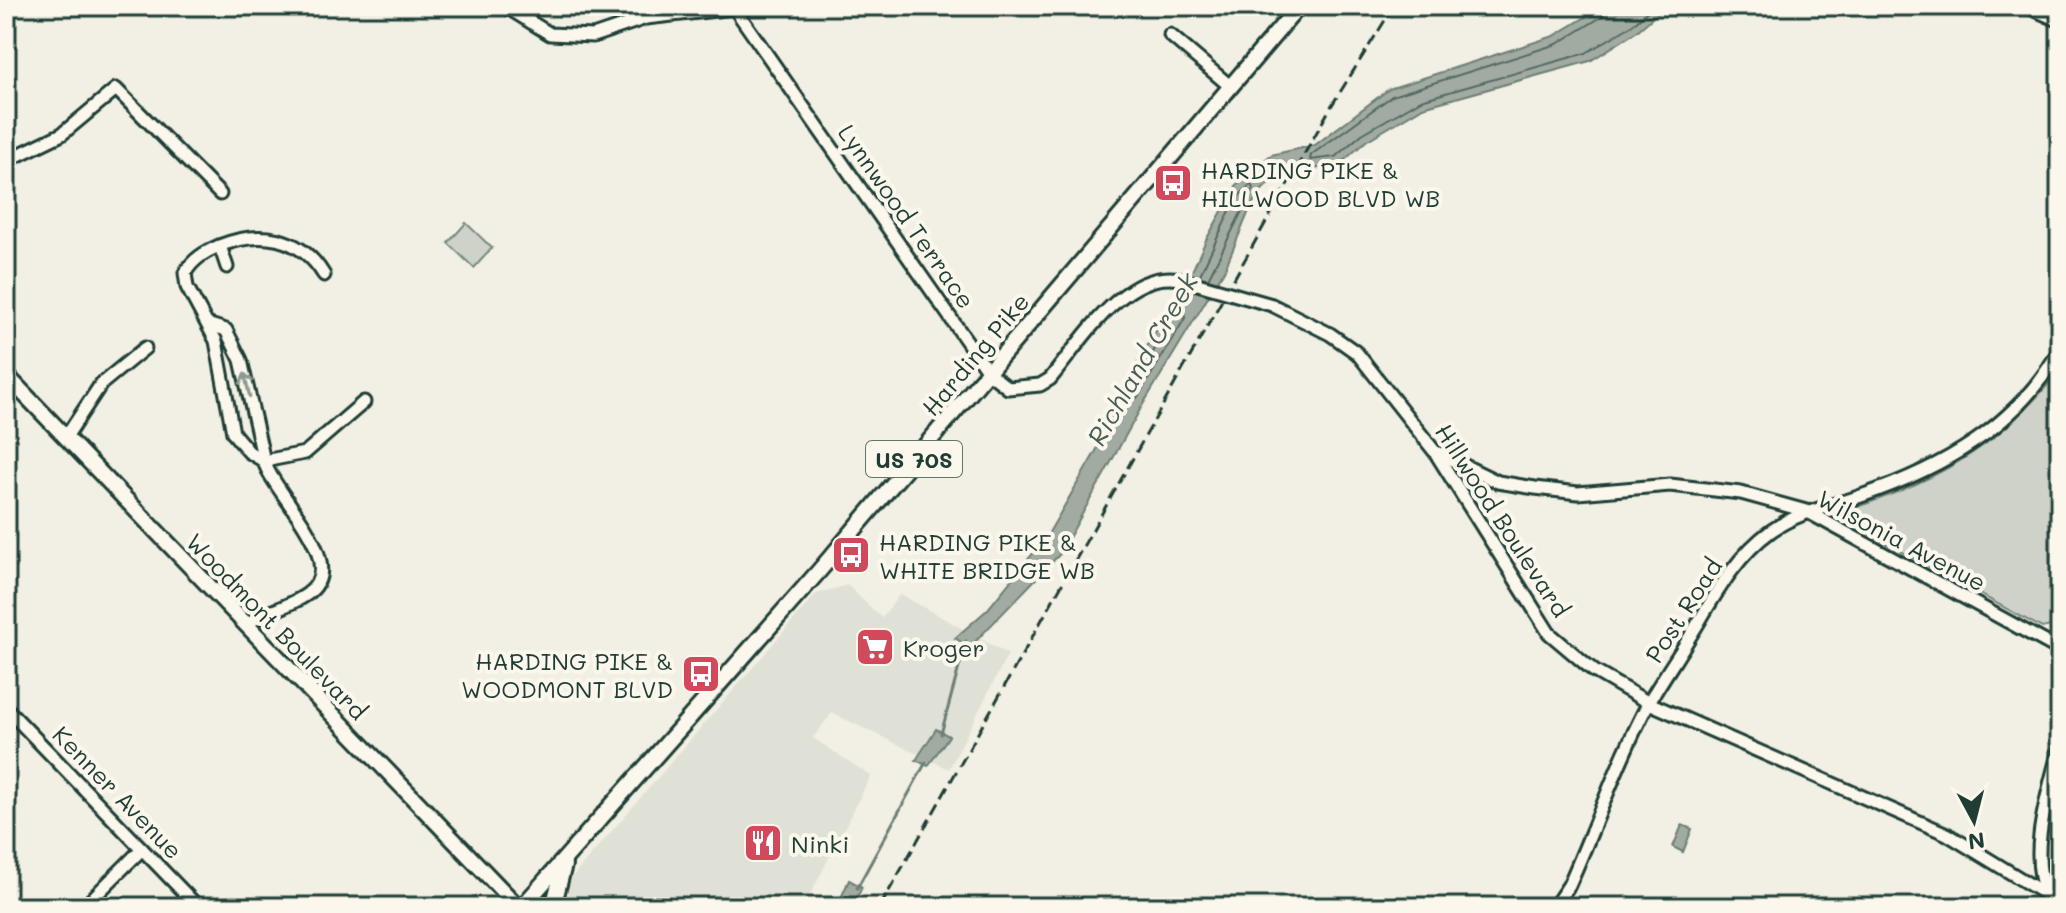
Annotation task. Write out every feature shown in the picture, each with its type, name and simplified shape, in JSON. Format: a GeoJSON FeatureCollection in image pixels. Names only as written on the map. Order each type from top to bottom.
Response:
{"type":"FeatureCollection","features":[{"type":"Feature","properties":{"kind":"main road","name":"Harding Pike"},"geometry":{"type":"LineString","coordinates":[[520,907],[989,373],[1299,6]]}},
{"type":"Feature","properties":{"kind":"main road","name":"Woodmont Boulevard"},"geometry":{"type":"LineString","coordinates":[[6,375],[520,907]]}},
{"type":"Feature","properties":{"kind":"main road"},"geometry":{"type":"LineString","coordinates":[[553,907],[566,858]]}},
{"type":"Feature","properties":{"kind":"street"},"geometry":{"type":"LineString","coordinates":[[505,6],[550,34],[593,36],[646,18],[734,7]]}},
{"type":"Feature","properties":{"kind":"street"},"geometry":{"type":"LineString","coordinates":[[2026,6],[2060,21]]}},
{"type":"Feature","properties":{"kind":"street","name":"Lynnwood Terrace"},"geometry":{"type":"LineString","coordinates":[[734,7],[989,373]]}},
{"type":"Feature","properties":{"kind":"street"},"geometry":{"type":"LineString","coordinates":[[1170,35],[1231,87]]}},
{"type":"Feature","properties":{"kind":"street"},"geometry":{"type":"LineString","coordinates":[[6,161],[62,134],[116,89],[220,194]]}},
{"type":"Feature","properties":{"kind":"street"},"geometry":{"type":"LineString","coordinates":[[324,275],[308,256],[279,239],[253,236],[220,246],[193,262],[184,277],[210,325],[231,428],[247,450],[264,461],[305,453],[364,402]]}},
{"type":"Feature","properties":{"kind":"street"},"geometry":{"type":"LineString","coordinates":[[220,246],[227,267]]}},
{"type":"Feature","properties":{"kind":"street","name":"Hillwood Boulevard"},"geometry":{"type":"LineString","coordinates":[[989,373],[1008,388],[1040,385],[1050,379],[1125,294],[1147,281],[1180,279],[1272,305],[1330,334],[1357,353],[1435,452],[1549,633],[1594,671],[1649,703],[1947,834],[2045,901],[2060,903]]}},
{"type":"Feature","properties":{"kind":"street"},"geometry":{"type":"LineString","coordinates":[[210,325],[226,330],[238,353],[270,478],[310,533],[320,567],[318,580],[307,594],[245,625]]}},
{"type":"Feature","properties":{"kind":"street"},"geometry":{"type":"LineString","coordinates":[[66,437],[101,384],[145,348]]}},
{"type":"Feature","properties":{"kind":"street","name":"Post Road"},"geometry":{"type":"LineString","coordinates":[[1554,907],[1569,885],[1649,703],[1717,592],[1745,555],[1771,531],[1806,511],[1860,497],[1970,448],[2011,411],[2051,365],[2060,349]]}},
{"type":"Feature","properties":{"kind":"street","name":"Wilsonia Avenue"},"geometry":{"type":"LineString","coordinates":[[1435,452],[1498,482],[1535,488],[1578,493],[1670,485],[1741,493],[1806,511],[2060,650]]}},
{"type":"Feature","properties":{"kind":"street","name":"Kenner Avenue"},"geometry":{"type":"LineString","coordinates":[[6,708],[198,907]]}},
{"type":"Feature","properties":{"kind":"street"},"geometry":{"type":"LineString","coordinates":[[2045,901],[2038,876],[2040,848],[2060,746]]}},
{"type":"Feature","properties":{"kind":"street"},"geometry":{"type":"LineString","coordinates":[[84,907],[142,849]]}},
{"type":"Feature","properties":{"kind":"shaded area"},"geometry":{"type":"Polygon","coordinates":[[[466,223],[492,248],[474,268],[448,243],[466,223]]]}},
{"type":"Feature","properties":{"kind":"shaded area"},"geometry":{"type":"Polygon","coordinates":[[[2060,369],[2060,624],[2042,628],[1865,532],[1849,518],[1854,508],[1927,479],[1972,453],[2013,421],[2060,369]]]}},
{"type":"Feature","properties":{"kind":"shaded area"},"geometry":{"type":"Polygon","coordinates":[[[847,585],[882,618],[900,594],[1008,654],[949,769],[832,713],[813,738],[871,776],[804,907],[570,907],[567,883],[816,594],[847,585]]]}},
{"type":"Feature","properties":{"kind":"water"},"geometry":{"type":"Polygon","coordinates":[[[1604,6],[1666,6],[1636,32],[1590,61],[1423,107],[1366,141],[1339,165],[1276,177],[1263,189],[1251,206],[1224,271],[1142,406],[1060,554],[970,647],[955,638],[988,609],[1047,536],[1096,451],[1136,366],[1159,325],[1181,296],[1206,240],[1239,181],[1271,155],[1315,145],[1389,89],[1554,36],[1604,6]]]}},
{"type":"Feature","properties":{"kind":"water"},"geometry":{"type":"Polygon","coordinates":[[[936,729],[949,736],[928,766],[916,760],[936,729]]]}},
{"type":"Feature","properties":{"kind":"water"},"geometry":{"type":"Polygon","coordinates":[[[1682,825],[1692,829],[1683,852],[1673,847],[1682,825]]]}},
{"type":"Feature","properties":{"kind":"water"},"geometry":{"type":"Polygon","coordinates":[[[849,880],[862,887],[853,907],[837,907],[849,880]]]}},
{"type":"Feature","properties":{"kind":"waterway","name":"Richland Creek"},"geometry":{"type":"LineString","coordinates":[[941,734],[966,641]]}},
{"type":"Feature","properties":{"kind":"waterway","name":"Richland Creek"},"geometry":{"type":"LineString","coordinates":[[857,888],[926,762]]}},
{"type":"Feature","properties":{"kind":"railway"},"geometry":{"type":"LineString","coordinates":[[880,907],[1332,105],[1394,6]]}},
{"type":"Feature","properties":{"kind":"place","name":"HARDING PIKE & HILLWOOD BLVD WB"},"geometry":{"type":"Point","coordinates":[1173,183]}},
{"type":"Feature","properties":{"kind":"place","name":"HARDING PIKE & WHITE BRIDGE WB"},"geometry":{"type":"Point","coordinates":[851,555]}},
{"type":"Feature","properties":{"kind":"place","name":"Kroger"},"geometry":{"type":"Point","coordinates":[875,647]}},
{"type":"Feature","properties":{"kind":"place","name":"HARDING PIKE & WOODMONT BLVD"},"geometry":{"type":"Point","coordinates":[701,674]}},
{"type":"Feature","properties":{"kind":"place","name":"Ninki"},"geometry":{"type":"Point","coordinates":[763,843]}}]}
